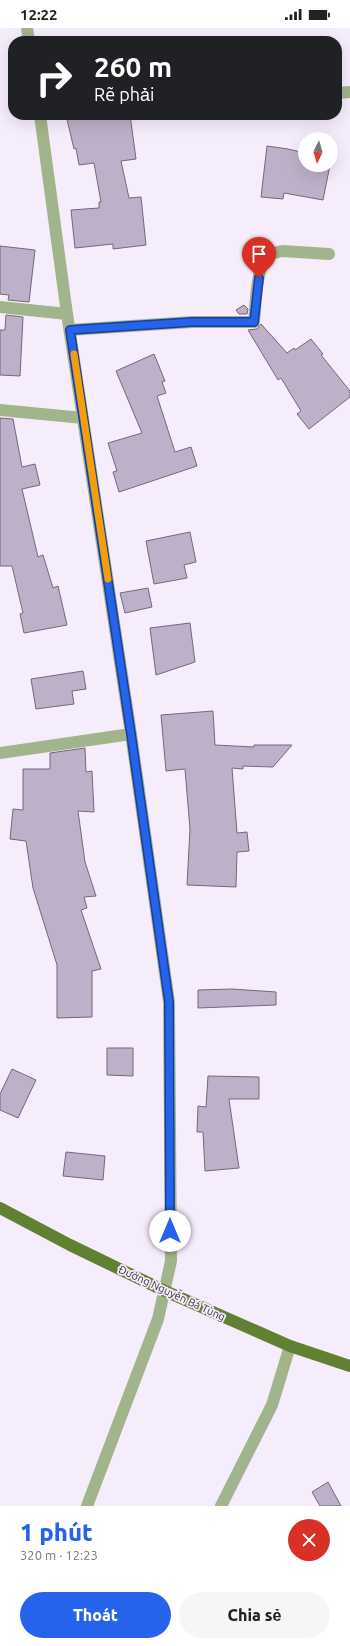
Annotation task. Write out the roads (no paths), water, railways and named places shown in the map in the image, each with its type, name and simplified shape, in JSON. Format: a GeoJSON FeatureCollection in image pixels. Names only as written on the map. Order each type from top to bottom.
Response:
{"type":"FeatureCollection","features":[{"type":"Feature","properties":{"kind":"main road","name":"Đường Nguyễn Bá Tùng"},"geometry":{"type":"LineString","coordinates":[[0,1208],[70,1245],[165,1291],[290,1346],[350,1366]]}},
{"type":"Feature","properties":{"kind":"street"},"geometry":{"type":"LineString","coordinates":[[41,120],[70,330],[131,734],[169,1002],[171,1261],[158,1319],[87,1506]]}},
{"type":"Feature","properties":{"kind":"street"},"geometry":{"type":"LineString","coordinates":[[70,330],[192,322],[254,322],[259,278],[262,263],[266,255],[282,251],[329,254]]}},
{"type":"Feature","properties":{"kind":"street"},"geometry":{"type":"LineString","coordinates":[[0,307],[68,314]]}},
{"type":"Feature","properties":{"kind":"street"},"geometry":{"type":"LineString","coordinates":[[0,410],[83,418]]}},
{"type":"Feature","properties":{"kind":"street"},"geometry":{"type":"LineString","coordinates":[[0,753],[131,734]]}},
{"type":"Feature","properties":{"kind":"street"},"geometry":{"type":"LineString","coordinates":[[221,1506],[272,1405],[290,1346]]}}]}
